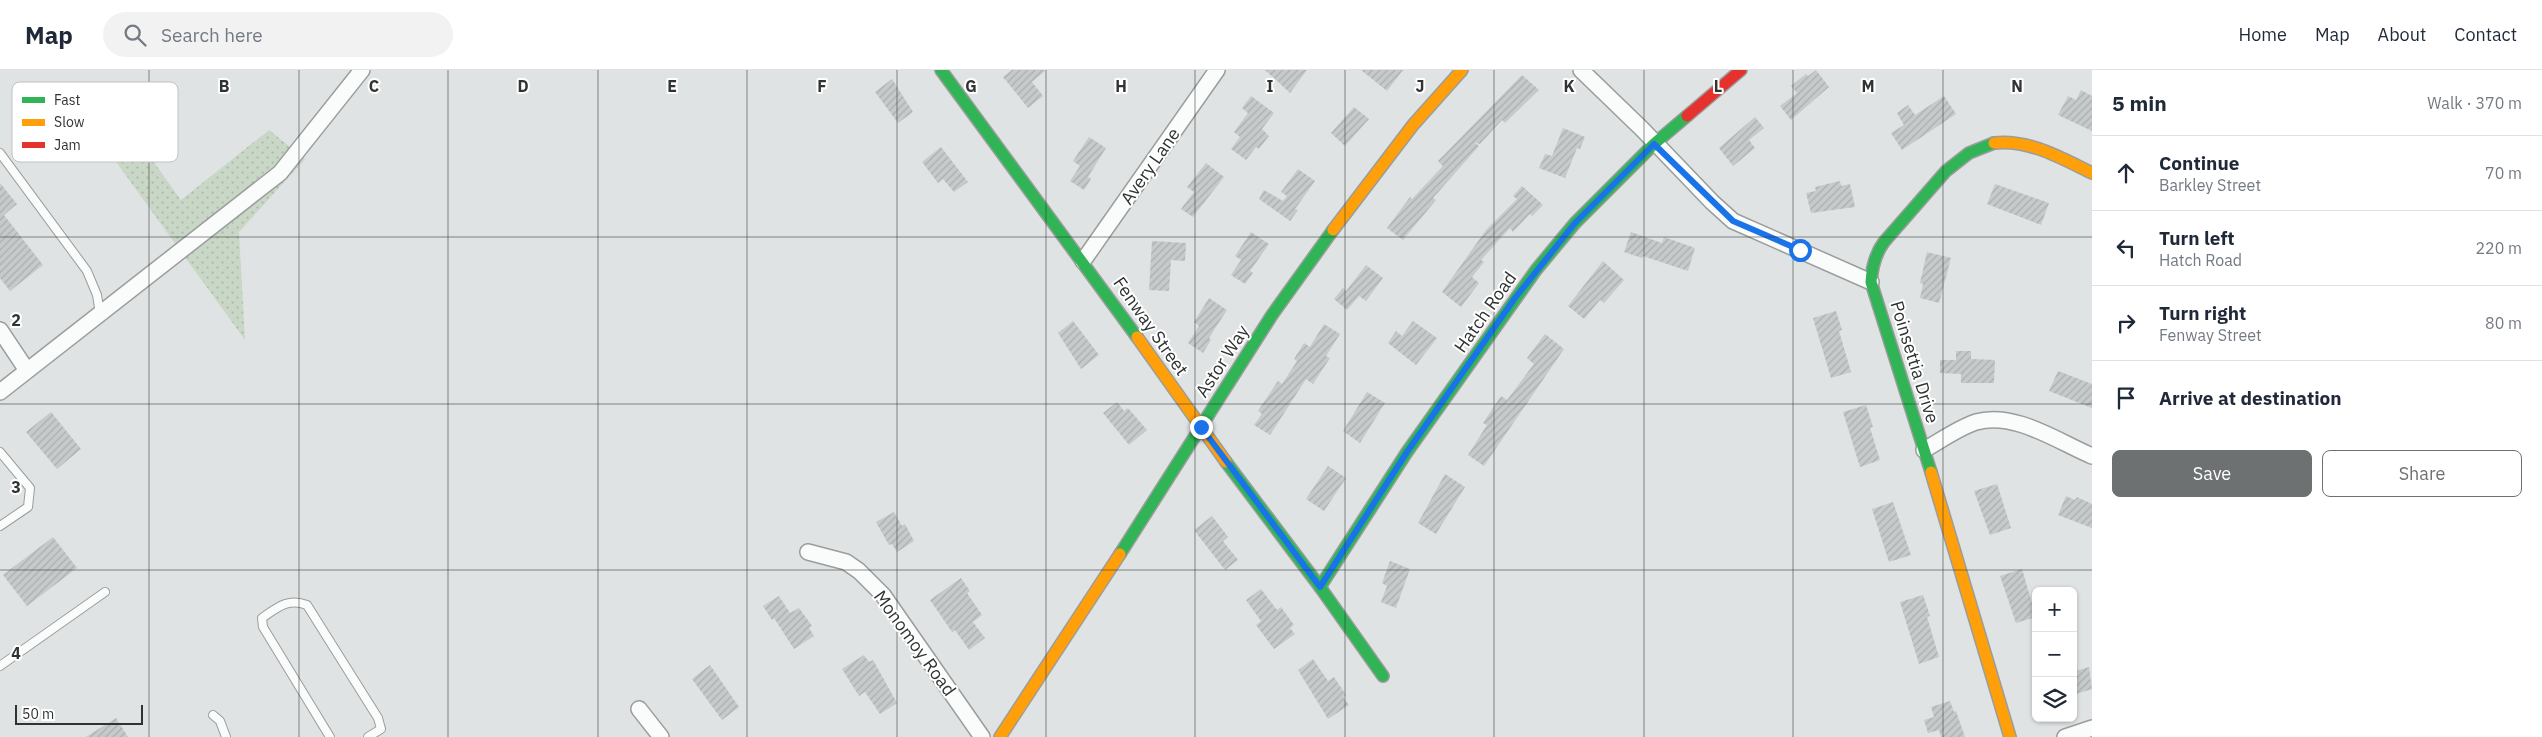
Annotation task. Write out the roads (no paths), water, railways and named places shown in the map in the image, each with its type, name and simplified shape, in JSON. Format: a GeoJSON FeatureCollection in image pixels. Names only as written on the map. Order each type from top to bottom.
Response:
{"type":"FeatureCollection","features":[{"type":"Feature","properties":{"kind":"street"},"geometry":{"type":"LineString","coordinates":[[0,392],[280,173],[362,70]]}},
{"type":"Feature","properties":{"kind":"street","name":"Fenway Street"},"geometry":{"type":"LineString","coordinates":[[941,70],[1083,261],[1201,427],[1384,676]]}},
{"type":"Feature","properties":{"kind":"street","name":"Avery Lane"},"geometry":{"type":"LineString","coordinates":[[1083,261],[1217,70]]}},
{"type":"Feature","properties":{"kind":"street","name":"Astor Way"},"geometry":{"type":"LineString","coordinates":[[1000,737],[1272,315],[1325,239],[1412,125],[1462,70]]}},
{"type":"Feature","properties":{"kind":"street"},"geometry":{"type":"LineString","coordinates":[[1581,70],[1733,221],[1871,282]]}},
{"type":"Feature","properties":{"kind":"street","name":"Hatch Road"},"geometry":{"type":"LineString","coordinates":[[1320,587],[1407,452],[1515,298],[1575,223],[1654,144],[1741,70]]}},
{"type":"Feature","properties":{"kind":"street","name":"Poinsettia Drive"},"geometry":{"type":"LineString","coordinates":[[2010,737],[1924,450],[1871,282],[1873,267],[1880,247],[1947,170],[1964,156],[1996,143],[2014,144],[2045,151],[2092,173]]}},
{"type":"Feature","properties":{"kind":"street"},"geometry":{"type":"LineString","coordinates":[[0,330],[26,370]]}},
{"type":"Feature","properties":{"kind":"street"},"geometry":{"type":"LineString","coordinates":[[1924,450],[1974,423],[1994,419],[2012,420],[2092,456]]}},
{"type":"Feature","properties":{"kind":"street","name":"Monomoy Road"},"geometry":{"type":"LineString","coordinates":[[808,552],[846,562],[859,571],[883,595],[982,737]]}},
{"type":"Feature","properties":{"kind":"street"},"geometry":{"type":"LineString","coordinates":[[639,709],[661,737]]}},
{"type":"Feature","properties":{"kind":"street"},"geometry":{"type":"LineString","coordinates":[[2065,737],[2092,728]]}},
{"type":"Feature","properties":{"kind":"lane"},"geometry":{"type":"LineString","coordinates":[[0,153],[87,271],[97,295],[100,314]]}},
{"type":"Feature","properties":{"kind":"lane"},"geometry":{"type":"LineString","coordinates":[[0,452],[30,488],[28,507],[0,526]]}},
{"type":"Feature","properties":{"kind":"lane"},"geometry":{"type":"LineString","coordinates":[[0,666],[105,592]]}},
{"type":"Feature","properties":{"kind":"lane"},"geometry":{"type":"LineString","coordinates":[[330,737],[263,627],[262,618],[284,603],[297,602],[307,605],[378,718],[381,729],[368,737]]}},
{"type":"Feature","properties":{"kind":"lane"},"geometry":{"type":"LineString","coordinates":[[213,714],[220,721],[226,737]]}}]}
